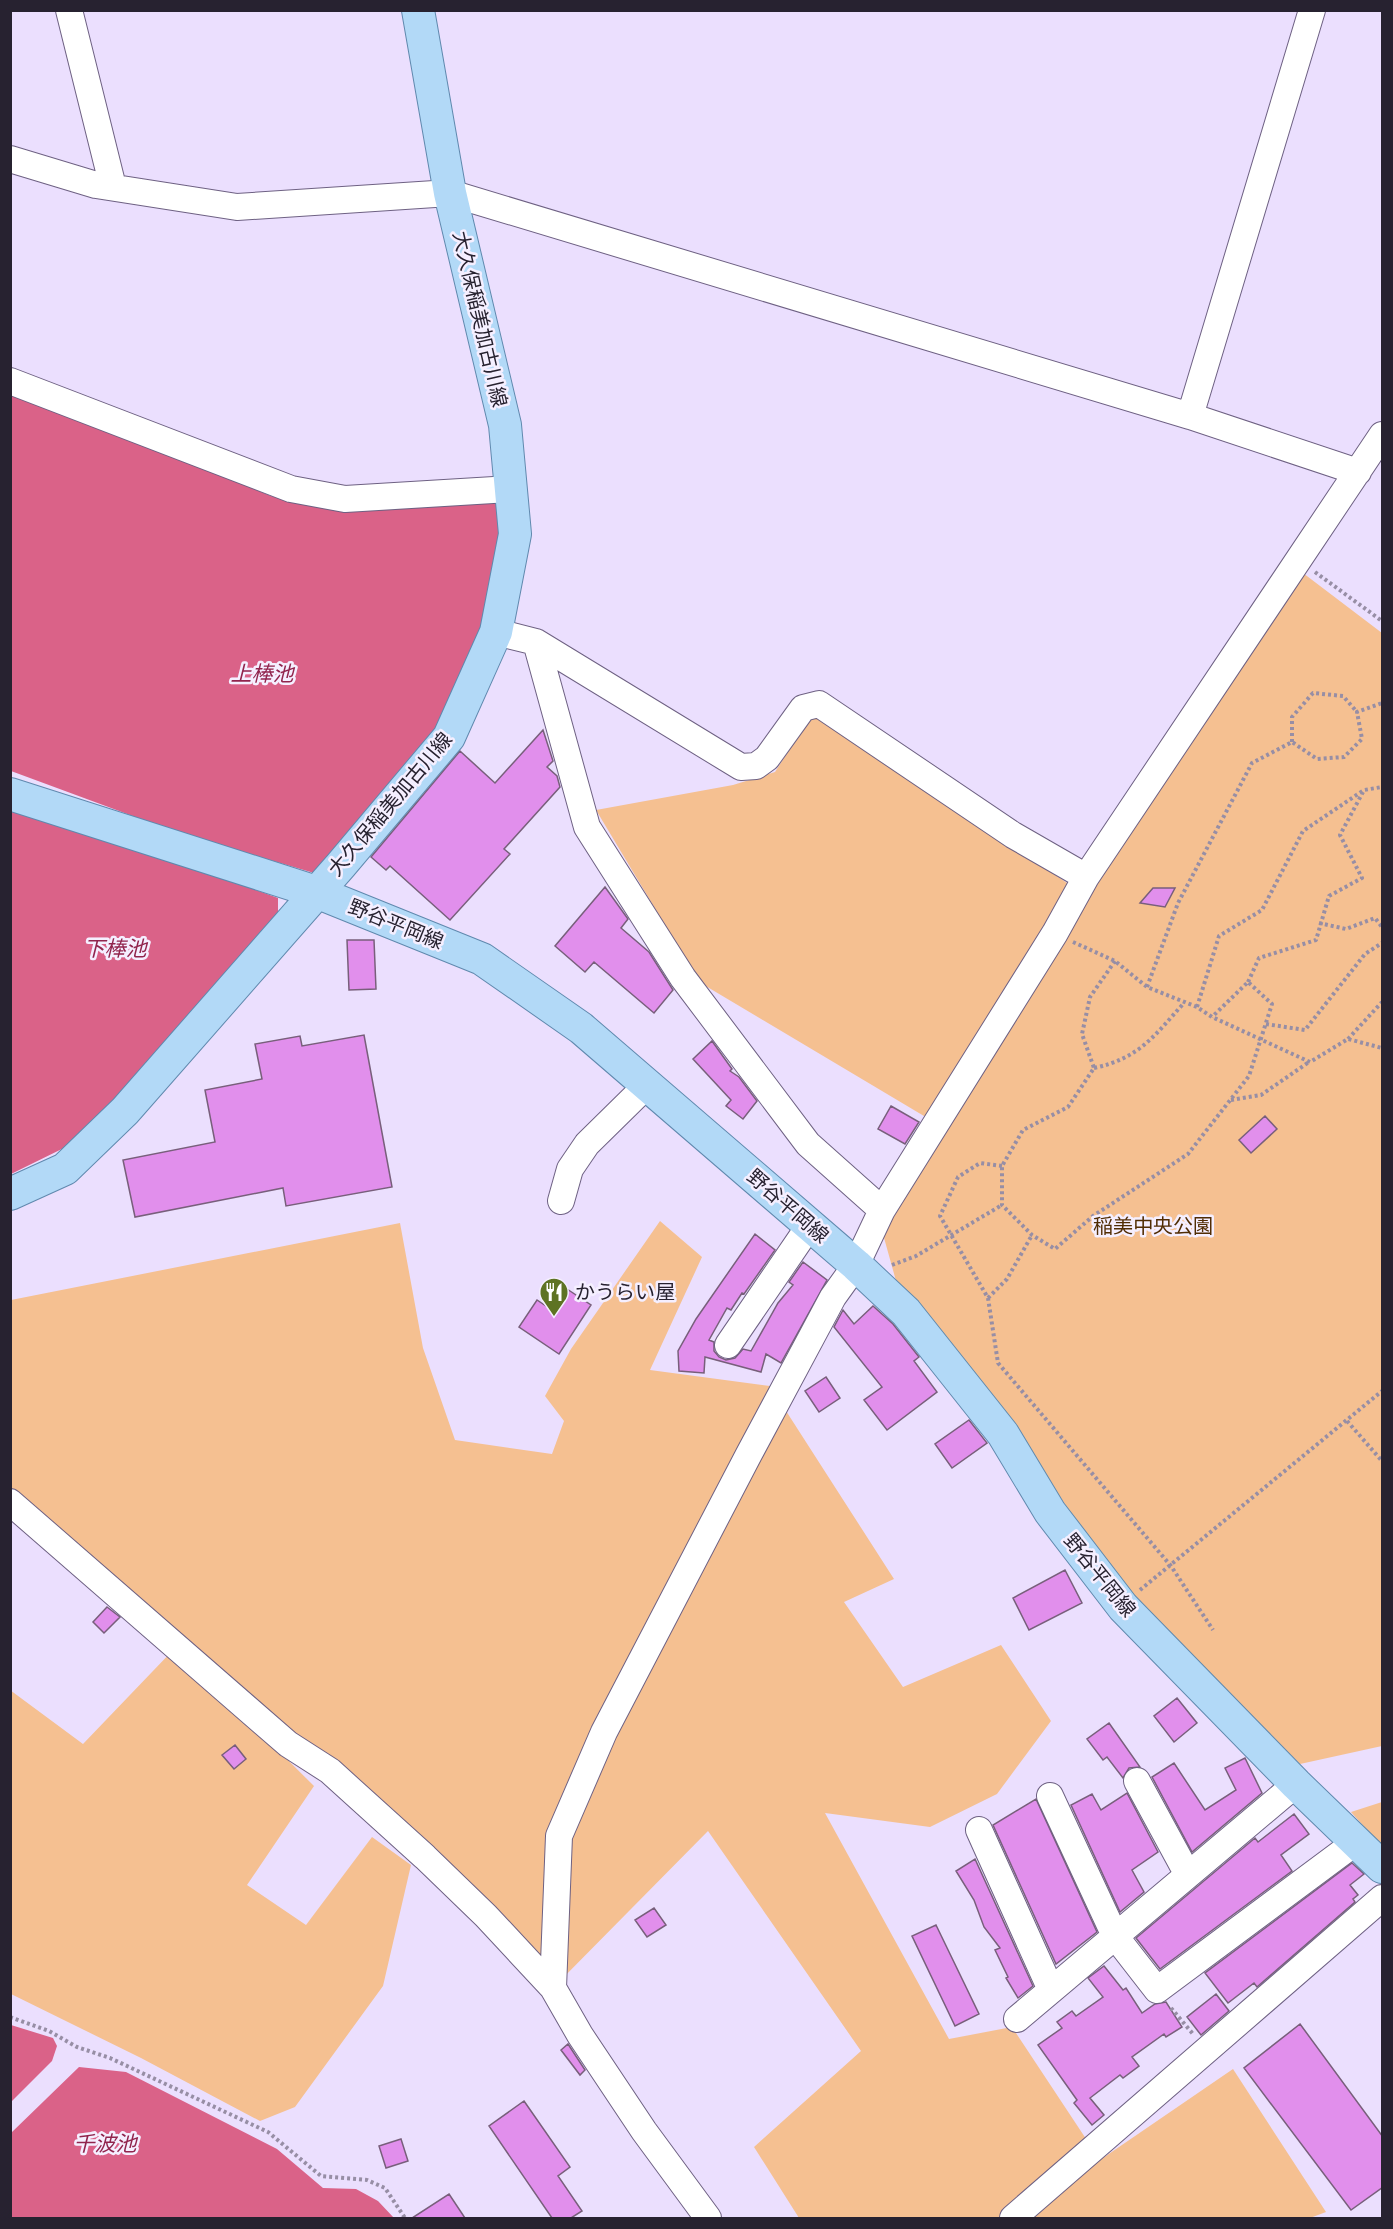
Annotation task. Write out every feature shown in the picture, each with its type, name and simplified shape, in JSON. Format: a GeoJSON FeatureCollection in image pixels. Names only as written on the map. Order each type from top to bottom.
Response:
{"type":"FeatureCollection","features":[{"type":"Feature","properties":{"kind":"main road","name":"大久保稲美加古川線"},"geometry":{"type":"LineString","coordinates":[[10,1194],[65,1169],[125,1111],[316,892],[449,737],[496,632],[515,534],[505,425],[450,194],[418,10]]}},
{"type":"Feature","properties":{"kind":"main road","name":"野谷平岡線"},"geometry":{"type":"LineString","coordinates":[[10,794],[316,892],[482,959],[581,1028],[856,1264],[906,1312],[1003,1434],[1050,1512],[1123,1607],[1296,1784],[1383,1867]]}},
{"type":"Feature","properties":{"kind":"street"},"geometry":{"type":"LineString","coordinates":[[69,10],[113,187]]}},
{"type":"Feature","properties":{"kind":"street"},"geometry":{"type":"LineString","coordinates":[[1190,416],[1312,10]]}},
{"type":"Feature","properties":{"kind":"street"},"geometry":{"type":"LineString","coordinates":[[10,159],[113,187],[237,207],[450,194],[1190,416],[1358,472]]}},
{"type":"Feature","properties":{"kind":"street"},"geometry":{"type":"LineString","coordinates":[[10,381],[291,489],[345,499],[511,489]]}},
{"type":"Feature","properties":{"kind":"street"},"geometry":{"type":"LineString","coordinates":[[554,1988],[559,1836],[604,1732],[828,1308],[856,1264],[882,1210],[1055,933],[1086,878],[1383,435]]}},
{"type":"Feature","properties":{"kind":"street"},"geometry":{"type":"LineString","coordinates":[[496,632],[536,642],[741,767],[756,766],[766,758],[803,708],[819,704],[1013,835],[1086,878]]}},
{"type":"Feature","properties":{"kind":"street"},"geometry":{"type":"LineString","coordinates":[[536,642],[587,826],[683,978],[808,1144],[882,1210]]}},
{"type":"Feature","properties":{"kind":"street"},"geometry":{"type":"LineString","coordinates":[[561,1201],[570,1169],[587,1144],[647,1085]]}},
{"type":"Feature","properties":{"kind":"street"},"geometry":{"type":"LineString","coordinates":[[728,1345],[810,1225]]}},
{"type":"Feature","properties":{"kind":"street"},"geometry":{"type":"LineString","coordinates":[[10,1502],[288,1744],[330,1770],[486,1916],[554,1988],[580,2035],[708,2218]]}},
{"type":"Feature","properties":{"kind":"street"},"geometry":{"type":"LineString","coordinates":[[1137,1781],[1188,1875]]}},
{"type":"Feature","properties":{"kind":"street"},"geometry":{"type":"LineString","coordinates":[[1017,2019],[1296,1784]]}},
{"type":"Feature","properties":{"kind":"street"},"geometry":{"type":"LineString","coordinates":[[1050,1796],[1115,1936],[1157,1990],[1356,1842]]}},
{"type":"Feature","properties":{"kind":"street"},"geometry":{"type":"LineString","coordinates":[[979,1830],[1051,1990]]}},
{"type":"Feature","properties":{"kind":"street"},"geometry":{"type":"LineString","coordinates":[[1013,2218],[1383,1898]]}},
{"type":"Feature","properties":{"kind":"path"},"geometry":{"type":"LineString","coordinates":[[1298,559],[1383,621]]}},
{"type":"Feature","properties":{"kind":"path"},"geometry":{"type":"LineString","coordinates":[[1313,693],[1343,696],[1357,712],[1362,739],[1344,757],[1317,759],[1292,742],[1292,717],[1313,693]]}},
{"type":"Feature","properties":{"kind":"path"},"geometry":{"type":"LineString","coordinates":[[1357,712],[1383,703]]}},
{"type":"Feature","properties":{"kind":"path"},"geometry":{"type":"LineString","coordinates":[[1147,987],[1178,903],[1252,763],[1292,742]]}},
{"type":"Feature","properties":{"kind":"path"},"geometry":{"type":"LineString","coordinates":[[1197,1007],[1219,936],[1262,909],[1303,831],[1364,790],[1383,787]]}},
{"type":"Feature","properties":{"kind":"path"},"geometry":{"type":"LineString","coordinates":[[1212,1017],[1248,981],[1259,958],[1316,940],[1319,923],[1329,896],[1362,878],[1340,835],[1364,790]]}},
{"type":"Feature","properties":{"kind":"path"},"geometry":{"type":"LineString","coordinates":[[1319,923],[1346,929],[1375,918],[1383,927]]}},
{"type":"Feature","properties":{"kind":"path"},"geometry":{"type":"LineString","coordinates":[[1055,933],[1115,961],[1147,987],[1197,1007],[1212,1017],[1310,1062]]}},
{"type":"Feature","properties":{"kind":"path"},"geometry":{"type":"LineString","coordinates":[[1266,1024],[1305,1030],[1365,954],[1383,943]]}},
{"type":"Feature","properties":{"kind":"path"},"geometry":{"type":"LineString","coordinates":[[1094,1068],[1082,1034],[1090,997],[1115,961]]}},
{"type":"Feature","properties":{"kind":"path"},"geometry":{"type":"LineString","coordinates":[[1184,1003],[1146,1045],[1120,1063],[1094,1068],[1068,1107],[1023,1130],[1002,1166],[1002,1205],[1032,1235],[1055,1249],[1093,1216],[1188,1154],[1249,1076],[1272,1004],[1248,981]]}},
{"type":"Feature","properties":{"kind":"path"},"geometry":{"type":"LineString","coordinates":[[1229,1101],[1260,1095],[1347,1039],[1383,1002]]}},
{"type":"Feature","properties":{"kind":"path"},"geometry":{"type":"LineString","coordinates":[[1347,1039],[1383,1048]]}},
{"type":"Feature","properties":{"kind":"path"},"geometry":{"type":"LineString","coordinates":[[1002,1166],[980,1163],[958,1177],[940,1216],[949,1235],[988,1298],[998,1363],[1170,1566],[1213,1630]]}},
{"type":"Feature","properties":{"kind":"path"},"geometry":{"type":"LineString","coordinates":[[886,1267],[915,1256],[1002,1205]]}},
{"type":"Feature","properties":{"kind":"path"},"geometry":{"type":"LineString","coordinates":[[988,1298],[1007,1279],[1032,1235]]}},
{"type":"Feature","properties":{"kind":"path"},"geometry":{"type":"LineString","coordinates":[[1123,1607],[1383,1391]]}},
{"type":"Feature","properties":{"kind":"path"},"geometry":{"type":"LineString","coordinates":[[1347,1421],[1383,1461]]}},
{"type":"Feature","properties":{"kind":"path"},"geometry":{"type":"LineString","coordinates":[[1157,1990],[1207,2051]]}},
{"type":"Feature","properties":{"kind":"path"},"geometry":{"type":"LineString","coordinates":[[10,2017],[49,2031],[77,2047],[110,2058],[268,2132],[321,2176],[367,2180],[385,2188],[405,2218]]}},
{"type":"Feature","properties":{"kind":"green space","name":"稲美中央公園"},"geometry":{"type":"Polygon","coordinates":[[[1299,570],[1382,633],[1382,1746],[1300,1764],[1149,1614],[1128,1600],[995,1398],[949,1341],[898,1288],[881,1227],[1059,940],[1299,570]]]}},
{"type":"Feature","properties":{"kind":"green space"},"geometry":{"type":"Polygon","coordinates":[[[814,711],[1070,885],[929,1119],[699,982],[596,810],[733,785],[775,772],[814,711]]]}},
{"type":"Feature","properties":{"kind":"green space"},"geometry":{"type":"Polygon","coordinates":[[[660,1221],[702,1257],[650,1370],[770,1386],[894,1579],[844,1602],[903,1687],[1001,1645],[1051,1721],[997,1794],[930,1827],[825,1813],[949,2039],[1012,2027],[1100,2160],[1233,2069],[1326,2212],[1310,2218],[799,2218],[754,2147],[861,2051],[708,1831],[553,1988],[398,1832],[11,1509],[11,1300],[400,1223],[423,1348],[455,1440],[552,1454],[564,1421],[545,1396],[571,1349],[660,1221]]]}},
{"type":"Feature","properties":{"kind":"green space"},"geometry":{"type":"Polygon","coordinates":[[[175,1648],[314,1786],[247,1885],[306,1925],[372,1837],[411,1865],[383,1986],[295,2107],[260,2121],[141,2058],[11,1994],[10,1690],[83,1744],[175,1648]]]}},
{"type":"Feature","properties":{"kind":"green space"},"geometry":{"type":"Polygon","coordinates":[[[1382,1802],[1382,1847],[1351,1812],[1382,1802]]]}},
{"type":"Feature","properties":{"kind":"water","name":"上棒池"},"geometry":{"type":"Polygon","coordinates":[[[10,392],[98,425],[271,496],[342,509],[498,500],[500,526],[475,657],[432,747],[314,873],[176,832],[11,771],[10,392]]]}},
{"type":"Feature","properties":{"kind":"water","name":"下棒池"},"geometry":{"type":"Polygon","coordinates":[[[10,801],[278,898],[278,916],[125,1091],[70,1145],[11,1174],[10,801]]]}},
{"type":"Feature","properties":{"kind":"water"},"geometry":{"type":"Polygon","coordinates":[[[11,2025],[53,2038],[57,2046],[52,2061],[11,2102],[11,2025]]]}},
{"type":"Feature","properties":{"kind":"water","name":"千波池"},"geometry":{"type":"Polygon","coordinates":[[[79,2067],[126,2072],[277,2149],[323,2188],[356,2189],[378,2201],[394,2218],[11,2218],[11,2133],[79,2067]]]}},
{"type":"Feature","properties":{"kind":"building"},"geometry":{"type":"Polygon","coordinates":[[[543,730],[553,761],[547,767],[557,776],[560,787],[504,849],[510,854],[450,920],[390,866],[386,870],[371,857],[460,751],[495,783],[543,730]]]}},
{"type":"Feature","properties":{"kind":"building"},"geometry":{"type":"Polygon","coordinates":[[[605,887],[628,919],[621,928],[649,952],[673,990],[654,1013],[594,962],[585,972],[555,946],[605,887]]]}},
{"type":"Feature","properties":{"kind":"building"},"geometry":{"type":"Polygon","coordinates":[[[1153,888],[1175,888],[1165,907],[1140,903],[1153,888]]]}},
{"type":"Feature","properties":{"kind":"building"},"geometry":{"type":"Polygon","coordinates":[[[347,940],[374,940],[376,989],[349,990],[347,940]]]}},
{"type":"Feature","properties":{"kind":"building"},"geometry":{"type":"Polygon","coordinates":[[[364,1035],[392,1187],[286,1206],[283,1188],[135,1217],[123,1160],[215,1142],[205,1090],[262,1079],[255,1044],[300,1036],[302,1046],[364,1035]]]}},
{"type":"Feature","properties":{"kind":"building"},"geometry":{"type":"Polygon","coordinates":[[[712,1041],[732,1069],[730,1071],[739,1077],[757,1101],[743,1119],[726,1106],[731,1100],[693,1059],[712,1041]]]}},
{"type":"Feature","properties":{"kind":"building"},"geometry":{"type":"Polygon","coordinates":[[[891,1106],[919,1122],[905,1144],[878,1129],[891,1106]]]}},
{"type":"Feature","properties":{"kind":"building"},"geometry":{"type":"Polygon","coordinates":[[[1265,1116],[1277,1129],[1251,1153],[1239,1140],[1265,1116]]]}},
{"type":"Feature","properties":{"kind":"building"},"geometry":{"type":"Polygon","coordinates":[[[755,1234],[775,1250],[731,1310],[727,1308],[709,1340],[714,1342],[714,1351],[719,1357],[726,1360],[735,1358],[743,1349],[751,1351],[778,1303],[793,1285],[789,1282],[803,1262],[827,1280],[781,1363],[766,1354],[761,1372],[705,1357],[704,1373],[679,1371],[678,1351],[696,1319],[755,1234]]]}},
{"type":"Feature","properties":{"kind":"building","name":"かうらい屋"},"geometry":{"type":"Polygon","coordinates":[[[567,1289],[591,1305],[559,1354],[519,1327],[537,1300],[552,1310],[567,1289]]]}},
{"type":"Feature","properties":{"kind":"building"},"geometry":{"type":"Polygon","coordinates":[[[873,1306],[893,1324],[919,1357],[914,1361],[937,1392],[887,1430],[864,1400],[882,1387],[834,1327],[843,1310],[854,1324],[873,1306]]]}},
{"type":"Feature","properties":{"kind":"building"},"geometry":{"type":"Polygon","coordinates":[[[826,1377],[840,1398],[819,1412],[805,1391],[826,1377]]]}},
{"type":"Feature","properties":{"kind":"building"},"geometry":{"type":"Polygon","coordinates":[[[969,1420],[987,1443],[952,1468],[935,1444],[969,1420]]]}},
{"type":"Feature","properties":{"kind":"building"},"geometry":{"type":"Polygon","coordinates":[[[1065,1570],[1082,1603],[1029,1630],[1013,1598],[1065,1570]]]}},
{"type":"Feature","properties":{"kind":"building"},"geometry":{"type":"Polygon","coordinates":[[[107,1607],[120,1617],[104,1633],[93,1622],[107,1607]]]}},
{"type":"Feature","properties":{"kind":"building"},"geometry":{"type":"Polygon","coordinates":[[[1177,1698],[1197,1723],[1174,1742],[1154,1716],[1177,1698]]]}},
{"type":"Feature","properties":{"kind":"building"},"geometry":{"type":"Polygon","coordinates":[[[1109,1723],[1140,1767],[1129,1768],[1123,1778],[1107,1757],[1103,1760],[1087,1739],[1109,1723]]]}},
{"type":"Feature","properties":{"kind":"building"},"geometry":{"type":"Polygon","coordinates":[[[235,1745],[246,1759],[234,1769],[222,1755],[235,1745]]]}},
{"type":"Feature","properties":{"kind":"building"},"geometry":{"type":"Polygon","coordinates":[[[1245,1758],[1262,1793],[1192,1852],[1152,1777],[1174,1763],[1205,1810],[1236,1790],[1225,1768],[1245,1758]]]}},
{"type":"Feature","properties":{"kind":"building"},"geometry":{"type":"Polygon","coordinates":[[[1127,1793],[1158,1852],[1132,1870],[1144,1892],[1120,1912],[1071,1805],[1092,1794],[1101,1810],[1127,1793]]]}},
{"type":"Feature","properties":{"kind":"building"},"geometry":{"type":"Polygon","coordinates":[[[1036,1799],[1097,1932],[1056,1964],[993,1825],[1036,1799]]]}},
{"type":"Feature","properties":{"kind":"building"},"geometry":{"type":"Polygon","coordinates":[[[1294,1814],[1309,1834],[1281,1855],[1292,1871],[1160,1969],[1136,1938],[1255,1838],[1258,1842],[1294,1814]]]}},
{"type":"Feature","properties":{"kind":"building"},"geometry":{"type":"Polygon","coordinates":[[[975,1859],[1033,1986],[1018,1998],[1006,1978],[1008,1977],[995,1950],[1000,1948],[984,1927],[974,1900],[956,1871],[975,1859]]]}},
{"type":"Feature","properties":{"kind":"building"},"geometry":{"type":"Polygon","coordinates":[[[1352,1863],[1364,1874],[1350,1885],[1358,1895],[1353,1899],[1355,1902],[1257,1987],[1254,1983],[1228,2003],[1205,1973],[1352,1863]]]}},
{"type":"Feature","properties":{"kind":"building"},"geometry":{"type":"Polygon","coordinates":[[[654,1908],[666,1925],[647,1937],[635,1920],[654,1908]]]}},
{"type":"Feature","properties":{"kind":"building"},"geometry":{"type":"Polygon","coordinates":[[[936,1925],[979,2014],[955,2026],[912,1936],[936,1925]]]}},
{"type":"Feature","properties":{"kind":"building"},"geometry":{"type":"Polygon","coordinates":[[[1104,1966],[1123,1990],[1126,1988],[1142,2013],[1155,2004],[1166,2002],[1182,2027],[1166,2037],[1164,2034],[1132,2057],[1139,2066],[1123,2078],[1120,2075],[1090,2098],[1104,2115],[1092,2125],[1074,2103],[1077,2100],[1038,2045],[1062,2028],[1057,2022],[1072,2011],[1076,2016],[1103,1997],[1088,1978],[1104,1966]]]}},
{"type":"Feature","properties":{"kind":"building"},"geometry":{"type":"Polygon","coordinates":[[[1216,1994],[1229,2011],[1201,2035],[1187,2017],[1216,1994]]]}},
{"type":"Feature","properties":{"kind":"building"},"geometry":{"type":"Polygon","coordinates":[[[1300,2024],[1383,2137],[1383,2187],[1351,2210],[1244,2068],[1300,2024]]]}},
{"type":"Feature","properties":{"kind":"building"},"geometry":{"type":"Polygon","coordinates":[[[568,2044],[585,2070],[580,2075],[561,2050],[568,2044]]]}},
{"type":"Feature","properties":{"kind":"building"},"geometry":{"type":"Polygon","coordinates":[[[524,2101],[570,2167],[558,2176],[582,2211],[571,2218],[552,2218],[489,2126],[524,2101]]]}},
{"type":"Feature","properties":{"kind":"building"},"geometry":{"type":"Polygon","coordinates":[[[401,2139],[408,2161],[386,2168],[379,2146],[401,2139]]]}},
{"type":"Feature","properties":{"kind":"building"},"geometry":{"type":"Polygon","coordinates":[[[449,2194],[465,2218],[412,2218],[449,2194]]]}},
{"type":"Feature","properties":{"kind":"place","name":"かうらい屋"},"geometry":{"type":"Point","coordinates":[554,1318]}}]}
